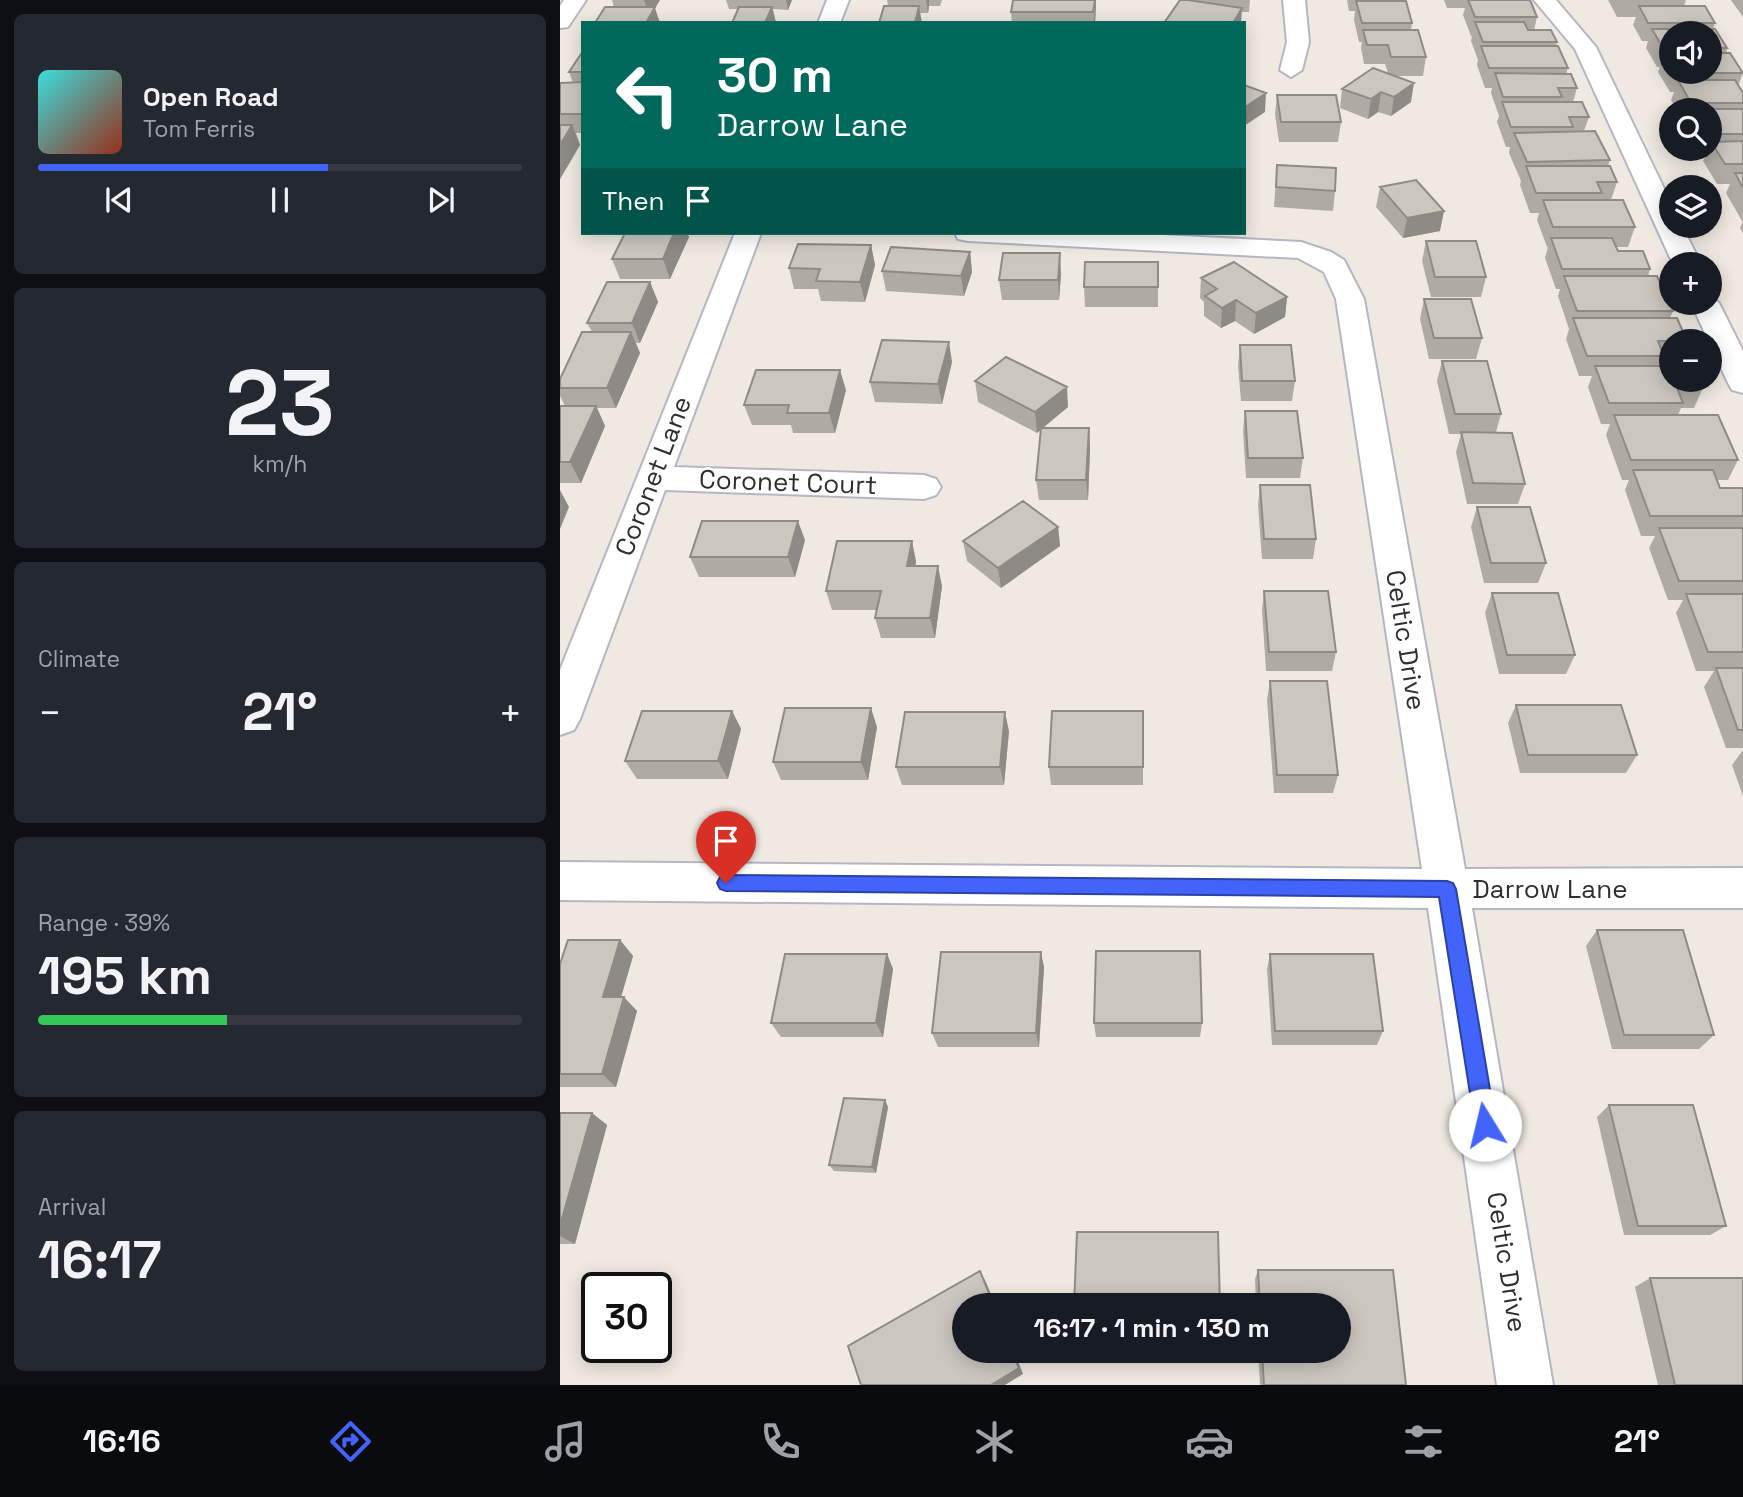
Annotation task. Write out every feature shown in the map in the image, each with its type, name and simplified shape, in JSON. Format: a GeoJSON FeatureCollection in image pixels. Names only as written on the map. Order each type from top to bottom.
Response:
{"type":"FeatureCollection","features":[{"type":"Feature","properties":{"kind":"street"},"geometry":{"type":"LineString","coordinates":[[830,21],[838,0]]}},
{"type":"Feature","properties":{"kind":"street"},"geometry":{"type":"LineString","coordinates":[[1291,70],[1298,42],[1294,0]]}},
{"type":"Feature","properties":{"kind":"street"},"geometry":{"type":"LineString","coordinates":[[1545,0],[1586,47],[1681,252]]}},
{"type":"Feature","properties":{"kind":"street","name":"Coronet Lane"},"geometry":{"type":"LineString","coordinates":[[560,719],[747,235]]}},
{"type":"Feature","properties":{"kind":"street","name":"Celtic Drive"},"geometry":{"type":"LineString","coordinates":[[1007,235],[1301,250],[1326,258],[1339,269],[1350,299],[1525,1385]]}},
{"type":"Feature","properties":{"kind":"street"},"geometry":{"type":"LineString","coordinates":[[1711,315],[1743,383]]}},
{"type":"Feature","properties":{"kind":"street","name":"Coronet Court"},"geometry":{"type":"LineString","coordinates":[[652,478],[923,487]]}},
{"type":"Feature","properties":{"kind":"street","name":"Darrow Lane"},"geometry":{"type":"LineString","coordinates":[[560,881],[1447,889],[1743,888]]}},
{"type":"Feature","properties":{"kind":"building"},"geometry":{"type":"Polygon","coordinates":[[[1013,0],[1095,0],[1093,12],[1011,12],[1013,0]]]}},
{"type":"Feature","properties":{"kind":"building"},"geometry":{"type":"Polygon","coordinates":[[[1180,0],[1242,8],[1234,21],[1165,21],[1180,0]]]}},
{"type":"Feature","properties":{"kind":"building"},"geometry":{"type":"Polygon","coordinates":[[[1468,0],[1530,0],[1537,17],[1475,17],[1468,0]]]}},
{"type":"Feature","properties":{"kind":"building"},"geometry":{"type":"Polygon","coordinates":[[[1356,1],[1406,1],[1412,23],[1362,23],[1356,1]]]}},
{"type":"Feature","properties":{"kind":"building"},"geometry":{"type":"Polygon","coordinates":[[[884,6],[919,6],[915,21],[880,21],[884,6]]]}},
{"type":"Feature","properties":{"kind":"building"},"geometry":{"type":"Polygon","coordinates":[[[1639,6],[1705,6],[1714,21],[1659,21],[1648,23],[1639,6]]]}},
{"type":"Feature","properties":{"kind":"building"},"geometry":{"type":"Polygon","coordinates":[[[605,7],[655,7],[647,21],[596,21],[605,7]]]}},
{"type":"Feature","properties":{"kind":"building"},"geometry":{"type":"Polygon","coordinates":[[[739,7],[772,7],[766,21],[733,21],[739,7]]]}},
{"type":"Feature","properties":{"kind":"building"},"geometry":{"type":"Polygon","coordinates":[[[1475,22],[1524,22],[1528,30],[1551,30],[1557,42],[1483,42],[1475,22]]]}},
{"type":"Feature","properties":{"kind":"building"},"geometry":{"type":"Polygon","coordinates":[[[1652,29],[1659,29],[1659,41],[1652,29]]]}},
{"type":"Feature","properties":{"kind":"building"},"geometry":{"type":"Polygon","coordinates":[[[1363,30],[1418,30],[1426,57],[1391,57],[1388,45],[1367,45],[1363,30]]]}},
{"type":"Feature","properties":{"kind":"building"},"geometry":{"type":"Polygon","coordinates":[[[1481,46],[1558,46],[1568,68],[1489,68],[1481,46]]]}},
{"type":"Feature","properties":{"kind":"building"},"geometry":{"type":"Polygon","coordinates":[[[1722,53],[1730,53],[1743,73],[1722,73],[1722,53]]]}},
{"type":"Feature","properties":{"kind":"building"},"geometry":{"type":"Polygon","coordinates":[[[581,54],[581,72],[569,72],[581,54]]]}},
{"type":"Feature","properties":{"kind":"building"},"geometry":{"type":"Polygon","coordinates":[[[1373,68],[1414,83],[1394,97],[1381,92],[1371,99],[1342,89],[1373,68]]]}},
{"type":"Feature","properties":{"kind":"building"},"geometry":{"type":"Polygon","coordinates":[[[1495,73],[1571,74],[1577,88],[1558,88],[1562,97],[1503,97],[1495,73]]]}},
{"type":"Feature","properties":{"kind":"building"},"geometry":{"type":"Polygon","coordinates":[[[1722,80],[1735,80],[1743,93],[1743,103],[1722,103],[1722,98],[1688,98],[1680,84],[1722,84],[1722,80]]]}},
{"type":"Feature","properties":{"kind":"building"},"geometry":{"type":"Polygon","coordinates":[[[581,82],[581,114],[560,114],[560,83],[581,82]]]}},
{"type":"Feature","properties":{"kind":"building"},"geometry":{"type":"Polygon","coordinates":[[[1246,86],[1266,93],[1246,107],[1246,86]]]}},
{"type":"Feature","properties":{"kind":"building"},"geometry":{"type":"Polygon","coordinates":[[[1277,95],[1336,95],[1341,122],[1281,122],[1277,95]]]}},
{"type":"Feature","properties":{"kind":"building"},"geometry":{"type":"Polygon","coordinates":[[[1502,102],[1582,102],[1589,117],[1569,117],[1573,127],[1511,127],[1502,102]]]}},
{"type":"Feature","properties":{"kind":"building"},"geometry":{"type":"Polygon","coordinates":[[[1722,109],[1743,109],[1743,134],[1722,134],[1722,109]]]}},
{"type":"Feature","properties":{"kind":"building"},"geometry":{"type":"Polygon","coordinates":[[[560,125],[572,125],[560,145],[560,125]]]}},
{"type":"Feature","properties":{"kind":"building"},"geometry":{"type":"Polygon","coordinates":[[[1595,131],[1610,160],[1527,162],[1514,133],[1595,131]]]}},
{"type":"Feature","properties":{"kind":"building"},"geometry":{"type":"Polygon","coordinates":[[[1743,141],[1743,164],[1725,164],[1722,159],[1722,142],[1743,141]]]}},
{"type":"Feature","properties":{"kind":"building"},"geometry":{"type":"Polygon","coordinates":[[[1277,165],[1336,168],[1335,191],[1276,187],[1277,165]]]}},
{"type":"Feature","properties":{"kind":"building"},"geometry":{"type":"Polygon","coordinates":[[[1526,166],[1610,166],[1617,182],[1597,182],[1602,193],[1536,193],[1526,166]]]}},
{"type":"Feature","properties":{"kind":"building"},"geometry":{"type":"Polygon","coordinates":[[[1735,173],[1743,173],[1743,188],[1735,173]]]}},
{"type":"Feature","properties":{"kind":"building"},"geometry":{"type":"Polygon","coordinates":[[[1416,180],[1444,211],[1407,218],[1380,187],[1416,180]]]}},
{"type":"Feature","properties":{"kind":"building"},"geometry":{"type":"Polygon","coordinates":[[[1543,200],[1623,200],[1635,227],[1553,227],[1543,200]]]}},
{"type":"Feature","properties":{"kind":"building"},"geometry":{"type":"Polygon","coordinates":[[[624,235],[673,235],[663,259],[612,259],[624,235]]]}},
{"type":"Feature","properties":{"kind":"building"},"geometry":{"type":"Polygon","coordinates":[[[1551,238],[1612,238],[1618,251],[1643,251],[1650,269],[1562,269],[1551,238]]]}},
{"type":"Feature","properties":{"kind":"building"},"geometry":{"type":"Polygon","coordinates":[[[1426,241],[1476,241],[1486,277],[1435,277],[1426,241]]]}},
{"type":"Feature","properties":{"kind":"building"},"geometry":{"type":"Polygon","coordinates":[[[798,244],[871,245],[860,282],[816,281],[820,269],[789,268],[798,244]]]}},
{"type":"Feature","properties":{"kind":"building"},"geometry":{"type":"Polygon","coordinates":[[[891,247],[970,252],[961,276],[882,271],[891,247]]]}},
{"type":"Feature","properties":{"kind":"building"},"geometry":{"type":"Polygon","coordinates":[[[1003,253],[1060,253],[1058,280],[999,280],[1003,253]]]}},
{"type":"Feature","properties":{"kind":"building"},"geometry":{"type":"Polygon","coordinates":[[[1085,262],[1158,262],[1158,287],[1084,287],[1085,262]]]}},
{"type":"Feature","properties":{"kind":"building"},"geometry":{"type":"Polygon","coordinates":[[[1234,262],[1287,297],[1256,313],[1236,300],[1222,308],[1205,296],[1217,289],[1201,278],[1234,262]]]}},
{"type":"Feature","properties":{"kind":"building"},"geometry":{"type":"Polygon","coordinates":[[[1564,276],[1657,276],[1659,280],[1659,311],[1577,311],[1564,276]]]}},
{"type":"Feature","properties":{"kind":"building"},"geometry":{"type":"Polygon","coordinates":[[[607,282],[650,282],[632,323],[587,323],[607,282]]]}},
{"type":"Feature","properties":{"kind":"building"},"geometry":{"type":"Polygon","coordinates":[[[1424,299],[1471,299],[1482,338],[1434,338],[1424,299]]]}},
{"type":"Feature","properties":{"kind":"building"},"geometry":{"type":"Polygon","coordinates":[[[1573,318],[1677,318],[1682,329],[1659,329],[1659,356],[1587,356],[1573,318]]]}},
{"type":"Feature","properties":{"kind":"building"},"geometry":{"type":"Polygon","coordinates":[[[582,332],[631,332],[607,388],[560,388],[560,379],[582,332]]]}},
{"type":"Feature","properties":{"kind":"building"},"geometry":{"type":"Polygon","coordinates":[[[882,340],[949,342],[938,384],[870,382],[882,340]]]}},
{"type":"Feature","properties":{"kind":"building"},"geometry":{"type":"Polygon","coordinates":[[[1240,345],[1291,345],[1295,381],[1242,381],[1240,345]]]}},
{"type":"Feature","properties":{"kind":"building"},"geometry":{"type":"Polygon","coordinates":[[[1006,357],[1067,387],[1035,412],[975,381],[1006,357]]]}},
{"type":"Feature","properties":{"kind":"building"},"geometry":{"type":"Polygon","coordinates":[[[1442,361],[1487,361],[1501,414],[1455,414],[1442,361]]]}},
{"type":"Feature","properties":{"kind":"building"},"geometry":{"type":"Polygon","coordinates":[[[1595,366],[1659,366],[1659,392],[1679,392],[1683,403],[1609,403],[1595,366]]]}},
{"type":"Feature","properties":{"kind":"building"},"geometry":{"type":"Polygon","coordinates":[[[756,370],[840,370],[829,413],[787,413],[789,405],[744,405],[756,370]]]}},
{"type":"Feature","properties":{"kind":"building"},"geometry":{"type":"Polygon","coordinates":[[[560,406],[596,406],[570,462],[560,462],[560,406]]]}},
{"type":"Feature","properties":{"kind":"building"},"geometry":{"type":"Polygon","coordinates":[[[1245,411],[1297,411],[1303,458],[1248,458],[1245,411]]]}},
{"type":"Feature","properties":{"kind":"building"},"geometry":{"type":"Polygon","coordinates":[[[1614,415],[1718,415],[1738,460],[1631,460],[1614,415]]]}},
{"type":"Feature","properties":{"kind":"building"},"geometry":{"type":"Polygon","coordinates":[[[1041,428],[1089,428],[1086,480],[1036,480],[1041,428]]]}},
{"type":"Feature","properties":{"kind":"building"},"geometry":{"type":"Polygon","coordinates":[[[1461,432],[1512,433],[1525,484],[1473,483],[1461,432]]]}},
{"type":"Feature","properties":{"kind":"building"},"geometry":{"type":"Polygon","coordinates":[[[1633,470],[1713,470],[1720,488],[1743,488],[1743,516],[1650,516],[1633,470]]]}},
{"type":"Feature","properties":{"kind":"building"},"geometry":{"type":"Polygon","coordinates":[[[1260,485],[1310,485],[1316,539],[1264,539],[1260,485]]]}},
{"type":"Feature","properties":{"kind":"building"},"geometry":{"type":"Polygon","coordinates":[[[1023,501],[1058,527],[998,568],[963,541],[1023,501]]]}},
{"type":"Feature","properties":{"kind":"building"},"geometry":{"type":"Polygon","coordinates":[[[1477,507],[1530,507],[1546,563],[1491,563],[1477,507]]]}},
{"type":"Feature","properties":{"kind":"building"},"geometry":{"type":"Polygon","coordinates":[[[702,521],[798,521],[788,557],[690,557],[702,521]]]}},
{"type":"Feature","properties":{"kind":"building"},"geometry":{"type":"Polygon","coordinates":[[[1659,528],[1743,528],[1743,581],[1679,581],[1659,528]]]}},
{"type":"Feature","properties":{"kind":"building"},"geometry":{"type":"Polygon","coordinates":[[[837,541],[912,541],[907,566],[938,566],[930,618],[875,618],[881,591],[826,591],[837,541]]]}},
{"type":"Feature","properties":{"kind":"building"},"geometry":{"type":"Polygon","coordinates":[[[1264,591],[1328,591],[1336,652],[1269,652],[1264,591]]]}},
{"type":"Feature","properties":{"kind":"building"},"geometry":{"type":"Polygon","coordinates":[[[1492,593],[1558,593],[1575,655],[1507,655],[1492,593]]]}},
{"type":"Feature","properties":{"kind":"building"},"geometry":{"type":"Polygon","coordinates":[[[1686,594],[1743,594],[1743,652],[1708,652],[1686,594]]]}},
{"type":"Feature","properties":{"kind":"building"},"geometry":{"type":"Polygon","coordinates":[[[1716,668],[1743,668],[1743,730],[1738,730],[1716,668]]]}},
{"type":"Feature","properties":{"kind":"building"},"geometry":{"type":"Polygon","coordinates":[[[1270,681],[1327,681],[1338,775],[1277,775],[1270,681]]]}},
{"type":"Feature","properties":{"kind":"building"},"geometry":{"type":"Polygon","coordinates":[[[1516,705],[1621,705],[1637,755],[1528,755],[1516,705]]]}},
{"type":"Feature","properties":{"kind":"building"},"geometry":{"type":"Polygon","coordinates":[[[785,708],[871,708],[861,762],[773,762],[785,708]]]}},
{"type":"Feature","properties":{"kind":"building"},"geometry":{"type":"Polygon","coordinates":[[[642,711],[732,711],[718,761],[625,761],[642,711]]]}},
{"type":"Feature","properties":{"kind":"building"},"geometry":{"type":"Polygon","coordinates":[[[1052,711],[1143,711],[1143,767],[1049,767],[1052,711]]]}},
{"type":"Feature","properties":{"kind":"building"},"geometry":{"type":"Polygon","coordinates":[[[905,712],[1005,712],[1000,767],[896,767],[905,712]]]}},
{"type":"Feature","properties":{"kind":"building"},"geometry":{"type":"Polygon","coordinates":[[[1597,930],[1683,930],[1714,1035],[1624,1035],[1597,930]]]}},
{"type":"Feature","properties":{"kind":"building"},"geometry":{"type":"Polygon","coordinates":[[[568,940],[620,940],[603,997],[624,997],[602,1074],[560,1074],[560,964],[568,940]]]}},
{"type":"Feature","properties":{"kind":"building"},"geometry":{"type":"Polygon","coordinates":[[[1096,951],[1200,951],[1202,1023],[1094,1023],[1096,951]]]}},
{"type":"Feature","properties":{"kind":"building"},"geometry":{"type":"Polygon","coordinates":[[[941,952],[1041,952],[1036,1033],[932,1033],[941,952]]]}},
{"type":"Feature","properties":{"kind":"building"},"geometry":{"type":"Polygon","coordinates":[[[785,954],[887,954],[876,1023],[771,1023],[785,954]]]}},
{"type":"Feature","properties":{"kind":"building"},"geometry":{"type":"Polygon","coordinates":[[[1270,954],[1373,954],[1383,1031],[1275,1031],[1270,954]]]}},
{"type":"Feature","properties":{"kind":"building"},"geometry":{"type":"Polygon","coordinates":[[[844,1098],[885,1100],[872,1167],[829,1165],[844,1098]]]}},
{"type":"Feature","properties":{"kind":"building"},"geometry":{"type":"Polygon","coordinates":[[[1609,1105],[1693,1105],[1726,1226],[1638,1226],[1609,1105]]]}},
{"type":"Feature","properties":{"kind":"building"},"geometry":{"type":"Polygon","coordinates":[[[560,1113],[592,1113],[560,1226],[560,1113]]]}},
{"type":"Feature","properties":{"kind":"building"},"geometry":{"type":"Polygon","coordinates":[[[1077,1232],[1218,1232],[1220,1293],[1075,1293],[1077,1232]]]}},
{"type":"Feature","properties":{"kind":"building"},"geometry":{"type":"Polygon","coordinates":[[[1258,1270],[1393,1270],[1406,1385],[1264,1385],[1263,1363],[1351,1363],[1351,1293],[1259,1293],[1258,1270]]]}},
{"type":"Feature","properties":{"kind":"building"},"geometry":{"type":"Polygon","coordinates":[[[980,1271],[989,1293],[952,1293],[952,1363],[1017,1363],[1019,1368],[991,1385],[861,1385],[848,1346],[980,1271]]]}},
{"type":"Feature","properties":{"kind":"building"},"geometry":{"type":"Polygon","coordinates":[[[1650,1278],[1743,1278],[1743,1385],[1675,1385],[1650,1278]]]}},
{"type":"Feature","properties":{"kind":"route"},"geometry":{"type":"LineString","coordinates":[[726,883],[1447,889],[1485,1125]]}}]}
